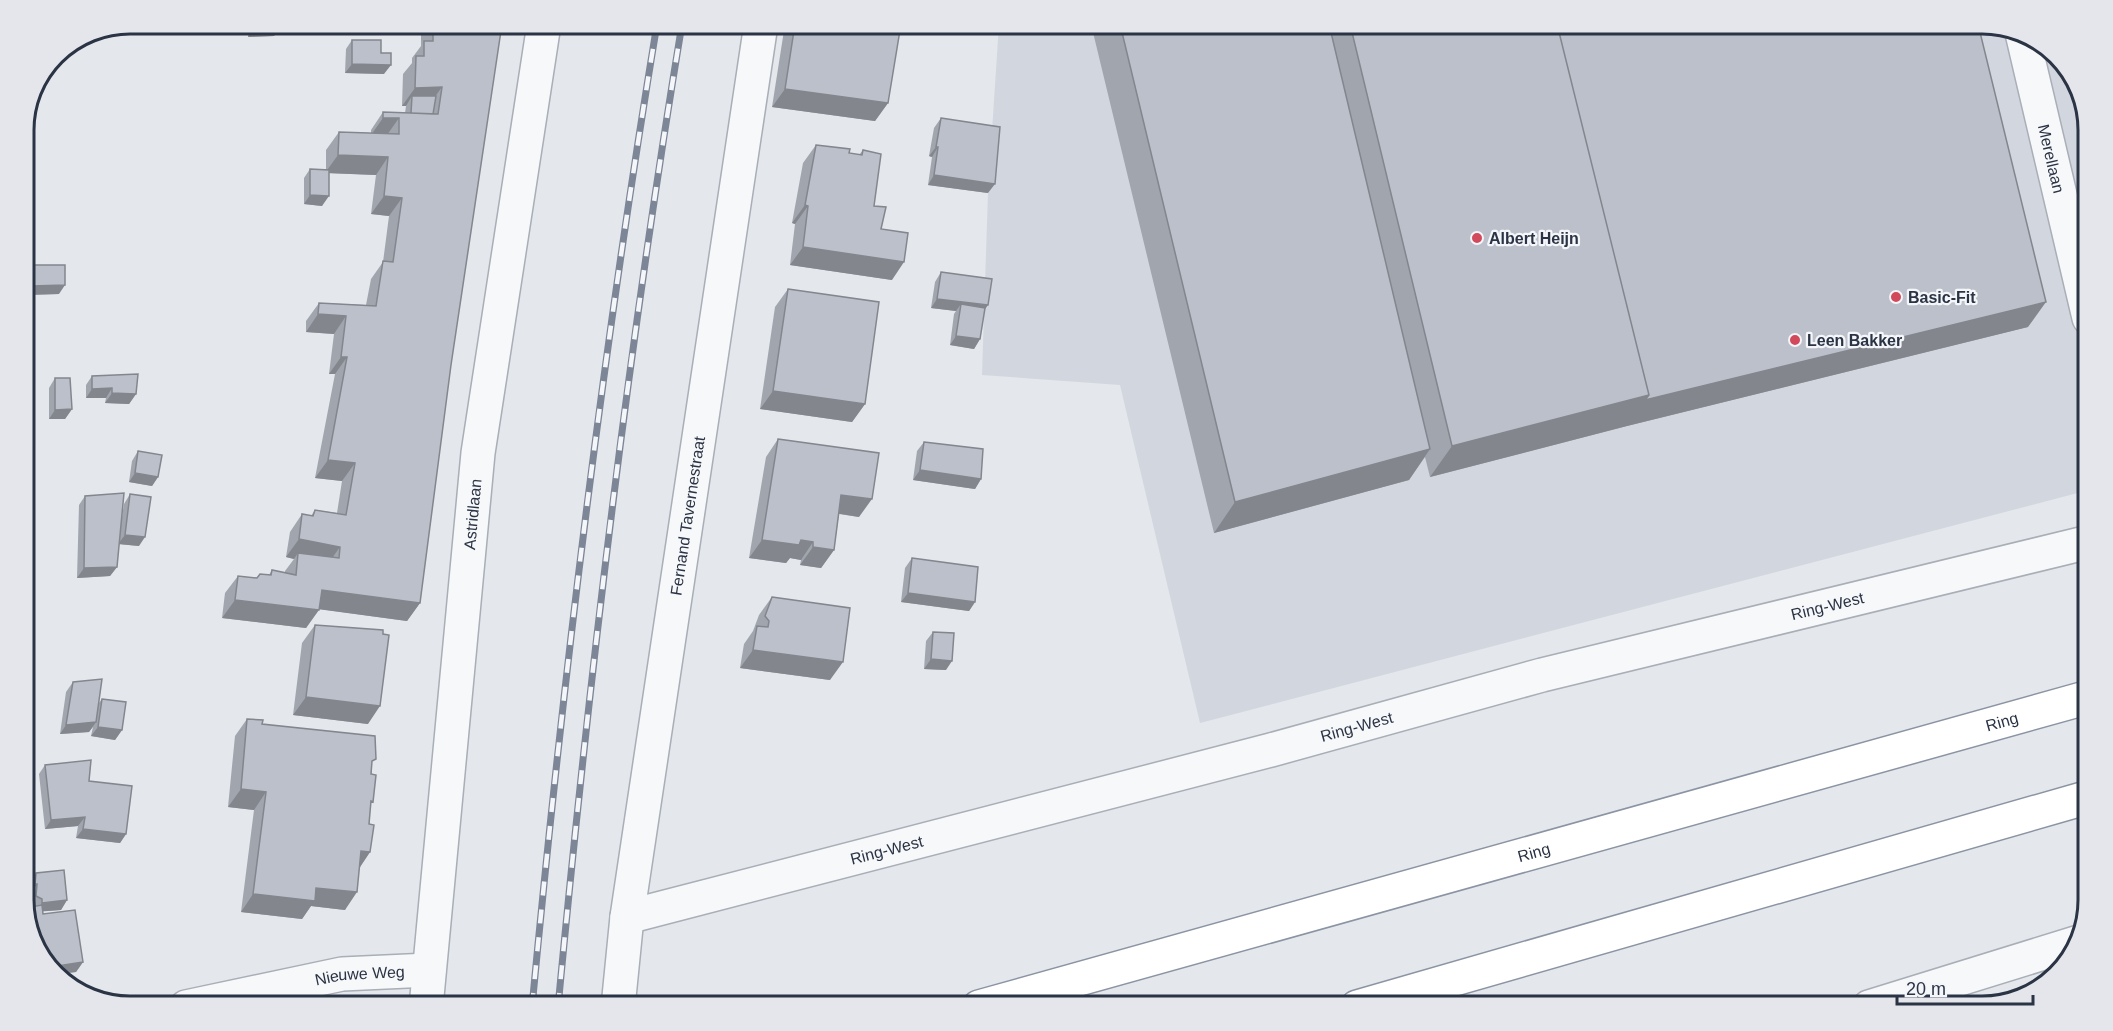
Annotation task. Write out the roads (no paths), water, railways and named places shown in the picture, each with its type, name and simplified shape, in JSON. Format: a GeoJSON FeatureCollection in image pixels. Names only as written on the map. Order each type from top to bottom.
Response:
{"type":"FeatureCollection","features":[{"type":"Feature","properties":{"kind":"highway","name":"Ring"},"geometry":{"type":"LineString","coordinates":[[1018,996],[2078,700]]}},
{"type":"Feature","properties":{"kind":"highway"},"geometry":{"type":"LineString","coordinates":[[1394,996],[2078,800]]}},
{"type":"Feature","properties":{"kind":"street","name":"Astridlaan"},"geometry":{"type":"LineString","coordinates":[[427,996],[478,453],[542,34]]}},
{"type":"Feature","properties":{"kind":"street","name":"Fernand Tavernestraat"},"geometry":{"type":"LineString","coordinates":[[619,996],[627,917],[759,34]]}},
{"type":"Feature","properties":{"kind":"street","name":"Merellaan"},"geometry":{"type":"LineString","coordinates":[[2025,44],[2078,271]]}},
{"type":"Feature","properties":{"kind":"street","name":"Ring-West"},"geometry":{"type":"LineString","coordinates":[[627,917],[1271,750],[1542,675],[2078,545]]}},
{"type":"Feature","properties":{"kind":"street"},"geometry":{"type":"LineString","coordinates":[[1905,996],[2067,946]]}},
{"type":"Feature","properties":{"kind":"street","name":"Nieuwe Weg"},"geometry":{"type":"LineString","coordinates":[[238,996],[342,974],[429,970]]}},
{"type":"Feature","properties":{"kind":"railway"},"geometry":{"type":"LineString","coordinates":[[533,996],[557,760],[586,514],[619,269],[655,34]]}},
{"type":"Feature","properties":{"kind":"railway"},"geometry":{"type":"LineString","coordinates":[[559,996],[611,514],[644,269],[680,34]]}},
{"type":"Feature","properties":{"kind":"place","name":"Albert Heijn"},"geometry":{"type":"Point","coordinates":[1477,238]}},
{"type":"Feature","properties":{"kind":"place","name":"Basic-Fit"},"geometry":{"type":"Point","coordinates":[1896,297]}},
{"type":"Feature","properties":{"kind":"place","name":"Leen Bakker"},"geometry":{"type":"Point","coordinates":[1795,340]}}]}
